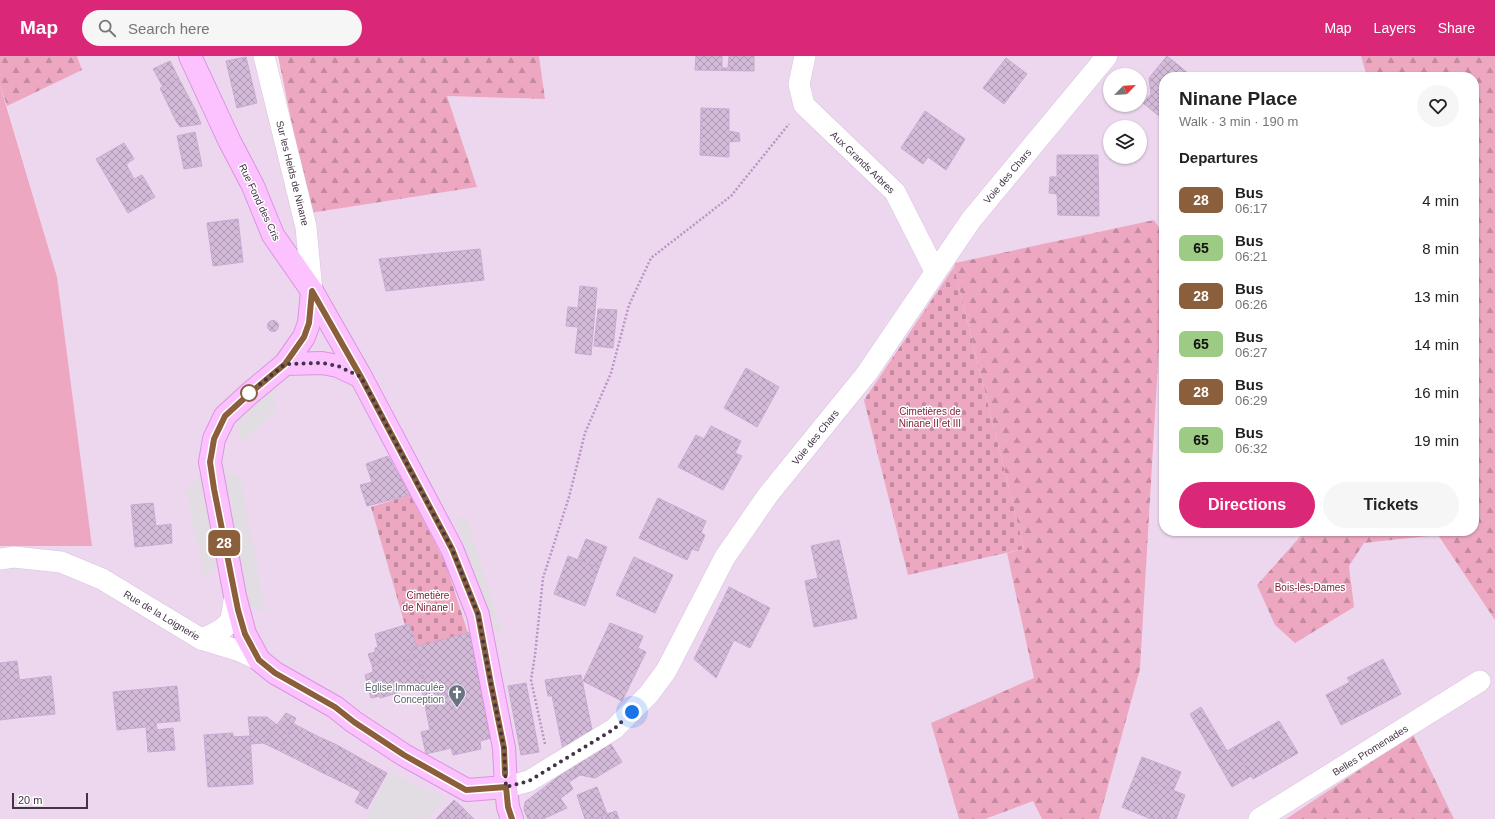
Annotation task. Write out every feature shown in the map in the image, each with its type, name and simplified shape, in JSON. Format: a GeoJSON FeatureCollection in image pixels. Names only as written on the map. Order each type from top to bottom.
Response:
{"type":"FeatureCollection","features":[{"type":"Feature","properties":{"kind":"street","name":"Rue Fond des Cris"},"geometry":{"type":"LineString","coordinates":[[190,56],[253,186],[273,235],[312,291],[361,377],[452,549],[478,614],[504,748],[508,807],[512,819]]}},
{"type":"Feature","properties":{"kind":"street","name":"Sur les Heids de Ninane"},"geometry":{"type":"LineString","coordinates":[[264,56],[306,227],[312,291]]}},
{"type":"Feature","properties":{"kind":"street"},"geometry":{"type":"LineString","coordinates":[[804,105],[798,84],[805,56]]}},
{"type":"Feature","properties":{"kind":"street","name":"Voie des Chars"},"geometry":{"type":"LineString","coordinates":[[506,787],[529,781],[614,729],[649,694],[666,671],[725,557],[768,495],[867,373],[971,220],[1107,56]]}},
{"type":"Feature","properties":{"kind":"street","name":"Aux Grands Arbres"},"geometry":{"type":"LineString","coordinates":[[804,105],[895,192],[935,271]]}},
{"type":"Feature","properties":{"kind":"street"},"geometry":{"type":"LineString","coordinates":[[259,660],[245,634],[234,596],[210,462],[214,439],[225,416],[254,389],[285,364],[304,337],[309,323],[312,291]]}},
{"type":"Feature","properties":{"kind":"street"},"geometry":{"type":"LineString","coordinates":[[285,364],[322,363],[338,366],[361,377]]}},
{"type":"Feature","properties":{"kind":"street","name":"Rue de la Loignerie"},"geometry":{"type":"LineString","coordinates":[[0,559],[14,557],[60,562],[102,579],[201,639],[240,651],[259,660],[275,673],[335,707],[354,722],[404,755],[466,790],[506,787]]}},
{"type":"Feature","properties":{"kind":"street"},"geometry":{"type":"LineString","coordinates":[[201,639],[212,635],[223,628],[230,620],[234,596]]}},
{"type":"Feature","properties":{"kind":"street","name":"Belles Promenades"},"geometry":{"type":"LineString","coordinates":[[1260,819],[1480,680]]}},
{"type":"Feature","properties":{"kind":"path"},"geometry":{"type":"LineString","coordinates":[[550,768],[531,680],[543,578],[569,497],[585,433],[611,373],[629,305],[651,258],[731,196],[804,105]]}},
{"type":"Feature","properties":{"kind":"shaded area"},"geometry":{"type":"Polygon","coordinates":[[[77,56],[260,56],[310,213],[477,187],[446,96],[545,99],[539,56],[1361,56],[1366,72],[1159,72],[1159,228],[1154,220],[955,263],[954,267],[1024,549],[1007,553],[1034,678],[931,723],[959,819],[0,819],[0,546],[92,546],[57,277],[7,106],[82,70],[77,56]]]}},
{"type":"Feature","properties":{"kind":"shaded area"},"geometry":{"type":"Polygon","coordinates":[[[1159,347],[1159,536],[1301,536],[1257,585],[1352,583],[1349,566],[1364,543],[1439,536],[1495,620],[1495,819],[1099,819],[1140,669],[1159,347]]]}},
{"type":"Feature","properties":{"kind":"shaded area"},"geometry":{"type":"Polygon","coordinates":[[[272,385],[276,411],[241,444],[237,419],[272,385]]]}},
{"type":"Feature","properties":{"kind":"shaded area"},"geometry":{"type":"Polygon","coordinates":[[[218,469],[241,478],[265,612],[245,605],[218,469]]]}},
{"type":"Feature","properties":{"kind":"shaded area"},"geometry":{"type":"Polygon","coordinates":[[[203,474],[222,564],[204,577],[186,488],[203,474]]]}},
{"type":"Feature","properties":{"kind":"shaded area"},"geometry":{"type":"Polygon","coordinates":[[[456,517],[467,519],[501,630],[492,632],[456,517]]]}},
{"type":"Feature","properties":{"kind":"shaded area"},"geometry":{"type":"Polygon","coordinates":[[[389,772],[445,799],[427,819],[366,819],[389,772]]]}},
{"type":"Feature","properties":{"kind":"shaded area"},"geometry":{"type":"Polygon","coordinates":[[[1033,801],[1042,819],[985,819],[1033,801]]]}},
{"type":"Feature","properties":{"kind":"green space"},"geometry":{"type":"Polygon","coordinates":[[[0,56],[77,56],[82,70],[7,106],[0,85],[0,56]]]}},
{"type":"Feature","properties":{"kind":"green space"},"geometry":{"type":"Polygon","coordinates":[[[278,56],[539,56],[545,99],[447,96],[477,187],[310,213],[278,56]]]}},
{"type":"Feature","properties":{"kind":"green space","name":"Bois-les-Dames"},"geometry":{"type":"Polygon","coordinates":[[[1361,56],[1495,56],[1495,620],[1439,536],[1479,536],[1479,72],[1366,72],[1361,56]]]}},
{"type":"Feature","properties":{"kind":"green space"},"geometry":{"type":"Polygon","coordinates":[[[0,85],[57,277],[92,546],[0,546],[0,85]]]}},
{"type":"Feature","properties":{"kind":"green space"},"geometry":{"type":"Polygon","coordinates":[[[1154,220],[1159,228],[1159,347],[1140,669],[1099,819],[1042,819],[1033,801],[985,819],[959,819],[931,723],[1034,678],[1007,553],[1024,549],[954,267],[955,263],[1154,220]]]}},
{"type":"Feature","properties":{"kind":"green space","name":"Cimetières de Ninane II et III"},"geometry":{"type":"Polygon","coordinates":[[[954,267],[1024,549],[908,575],[864,400],[954,267]]]}},
{"type":"Feature","properties":{"kind":"green space","name":"Cimetière de Ninane I"},"geometry":{"type":"Polygon","coordinates":[[[410,495],[445,562],[468,633],[417,647],[409,624],[405,625],[371,507],[410,495]]]}},
{"type":"Feature","properties":{"kind":"green space","name":"Bois-les-Dames"},"geometry":{"type":"Polygon","coordinates":[[[1301,536],[1429,536],[1364,543],[1349,566],[1354,607],[1295,643],[1275,625],[1257,585],[1301,536]]]}},
{"type":"Feature","properties":{"kind":"green space"},"geometry":{"type":"Polygon","coordinates":[[[1413,734],[1454,819],[1286,819],[1413,734]]]}},
{"type":"Feature","properties":{"kind":"building"},"geometry":{"type":"Polygon","coordinates":[[[696,56],[722,56],[722,68],[728,68],[729,56],[754,56],[754,71],[695,70],[696,56]]]}},
{"type":"Feature","properties":{"kind":"building"},"geometry":{"type":"Polygon","coordinates":[[[1167,56],[1187,72],[1159,72],[1159,116],[1147,106],[1147,98],[1151,94],[1149,78],[1167,56]]]}},
{"type":"Feature","properties":{"kind":"building"},"geometry":{"type":"Polygon","coordinates":[[[246,57],[257,103],[237,108],[226,61],[246,57]]]}},
{"type":"Feature","properties":{"kind":"building"},"geometry":{"type":"Polygon","coordinates":[[[1006,58],[1027,74],[1004,104],[983,88],[1006,58]]]}},
{"type":"Feature","properties":{"kind":"building"},"geometry":{"type":"Polygon","coordinates":[[[170,61],[179,79],[163,87],[153,69],[170,61]]]}},
{"type":"Feature","properties":{"kind":"building"},"geometry":{"type":"Polygon","coordinates":[[[179,79],[196,111],[176,121],[160,88],[179,79]]]}},
{"type":"Feature","properties":{"kind":"building"},"geometry":{"type":"Polygon","coordinates":[[[701,108],[729,109],[729,131],[739,133],[740,141],[729,142],[729,157],[700,155],[701,108]]]}},
{"type":"Feature","properties":{"kind":"building"},"geometry":{"type":"Polygon","coordinates":[[[196,111],[201,124],[180,127],[176,121],[196,111]]]}},
{"type":"Feature","properties":{"kind":"building"},"geometry":{"type":"Polygon","coordinates":[[[925,111],[965,139],[946,170],[928,157],[923,164],[901,148],[925,111]]]}},
{"type":"Feature","properties":{"kind":"building"},"geometry":{"type":"Polygon","coordinates":[[[195,132],[202,166],[184,169],[177,136],[195,132]]]}},
{"type":"Feature","properties":{"kind":"building"},"geometry":{"type":"Polygon","coordinates":[[[124,143],[134,159],[126,164],[134,179],[142,175],[155,197],[128,213],[96,159],[124,143]]]}},
{"type":"Feature","properties":{"kind":"building"},"geometry":{"type":"Polygon","coordinates":[[[1057,155],[1098,155],[1099,216],[1058,215],[1057,194],[1049,193],[1050,177],[1057,177],[1057,155]]]}},
{"type":"Feature","properties":{"kind":"building"},"geometry":{"type":"Polygon","coordinates":[[[238,219],[243,262],[213,266],[207,223],[238,219]]]}},
{"type":"Feature","properties":{"kind":"building"},"geometry":{"type":"Polygon","coordinates":[[[480,249],[484,280],[386,291],[379,259],[480,249]]]}},
{"type":"Feature","properties":{"kind":"building"},"geometry":{"type":"Polygon","coordinates":[[[580,286],[597,288],[591,355],[575,353],[578,327],[566,326],[568,307],[578,308],[580,286]]]}},
{"type":"Feature","properties":{"kind":"building"},"geometry":{"type":"Polygon","coordinates":[[[598,309],[617,310],[613,348],[594,346],[598,309]]]}},
{"type":"Feature","properties":{"kind":"building"},"geometry":{"type":"Polygon","coordinates":[[[273,320],[277,322],[279,326],[277,330],[273,332],[269,330],[267,326],[269,322],[273,320]]]}},
{"type":"Feature","properties":{"kind":"building"},"geometry":{"type":"Polygon","coordinates":[[[746,368],[779,387],[757,427],[724,408],[746,368]]]}},
{"type":"Feature","properties":{"kind":"building"},"geometry":{"type":"Polygon","coordinates":[[[711,426],[741,441],[735,453],[742,456],[723,490],[678,467],[696,435],[704,439],[711,426]]]}},
{"type":"Feature","properties":{"kind":"building"},"geometry":{"type":"Polygon","coordinates":[[[388,456],[410,495],[367,506],[360,485],[372,482],[366,464],[388,456]]]}},
{"type":"Feature","properties":{"kind":"building"},"geometry":{"type":"Polygon","coordinates":[[[658,498],[706,521],[701,533],[705,535],[698,551],[692,549],[687,560],[639,538],[658,498]]]}},
{"type":"Feature","properties":{"kind":"building"},"geometry":{"type":"Polygon","coordinates":[[[153,503],[156,526],[171,524],[172,543],[135,547],[131,505],[153,503]]]}},
{"type":"Feature","properties":{"kind":"building"},"geometry":{"type":"Polygon","coordinates":[[[586,539],[607,547],[599,568],[578,559],[586,539]]]}},
{"type":"Feature","properties":{"kind":"building"},"geometry":{"type":"Polygon","coordinates":[[[839,540],[857,618],[814,627],[805,581],[818,578],[811,546],[839,540]]]}},
{"type":"Feature","properties":{"kind":"building"},"geometry":{"type":"Polygon","coordinates":[[[568,556],[599,568],[585,606],[554,594],[568,556]]]}},
{"type":"Feature","properties":{"kind":"building"},"geometry":{"type":"Polygon","coordinates":[[[634,557],[673,575],[655,613],[616,595],[634,557]]]}},
{"type":"Feature","properties":{"kind":"building"},"geometry":{"type":"Polygon","coordinates":[[[729,587],[770,608],[750,648],[734,640],[716,678],[694,659],[729,587]]]}},
{"type":"Feature","properties":{"kind":"building"},"geometry":{"type":"Polygon","coordinates":[[[610,623],[643,636],[638,648],[646,652],[622,701],[583,681],[610,623]]]}},
{"type":"Feature","properties":{"kind":"building"},"geometry":{"type":"Polygon","coordinates":[[[409,624],[417,647],[412,648],[414,658],[400,663],[398,658],[372,665],[368,654],[375,652],[375,648],[378,647],[375,634],[409,624]]]}},
{"type":"Feature","properties":{"kind":"building","name":"Église Immaculée Conception"},"geometry":{"type":"Polygon","coordinates":[[[470,632],[495,737],[480,741],[481,749],[453,755],[451,748],[426,754],[421,732],[430,730],[421,686],[425,685],[418,657],[414,658],[412,648],[470,632]]]}},
{"type":"Feature","properties":{"kind":"building"},"geometry":{"type":"Polygon","coordinates":[[[418,657],[425,685],[380,698],[380,696],[371,698],[365,675],[373,672],[372,665],[398,658],[400,663],[418,657]]]}},
{"type":"Feature","properties":{"kind":"building"},"geometry":{"type":"Polygon","coordinates":[[[1383,659],[1401,694],[1341,725],[1326,695],[1350,682],[1347,678],[1383,659]]]}},
{"type":"Feature","properties":{"kind":"building"},"geometry":{"type":"Polygon","coordinates":[[[17,661],[24,717],[0,720],[0,663],[17,661]]]}},
{"type":"Feature","properties":{"kind":"building"},"geometry":{"type":"Polygon","coordinates":[[[581,675],[592,730],[567,750],[563,750],[552,696],[548,696],[545,680],[581,675]]]}},
{"type":"Feature","properties":{"kind":"building"},"geometry":{"type":"Polygon","coordinates":[[[51,676],[55,714],[24,717],[19,680],[51,676]]]}},
{"type":"Feature","properties":{"kind":"building"},"geometry":{"type":"Polygon","coordinates":[[[526,683],[539,752],[521,755],[508,686],[526,683]]]}},
{"type":"Feature","properties":{"kind":"building"},"geometry":{"type":"Polygon","coordinates":[[[177,686],[180,721],[156,723],[157,730],[173,728],[175,750],[148,752],[146,727],[117,730],[113,692],[177,686]]]}},
{"type":"Feature","properties":{"kind":"building"},"geometry":{"type":"Polygon","coordinates":[[[1201,707],[1227,751],[1234,747],[1251,776],[1232,787],[1190,714],[1201,707]]]}},
{"type":"Feature","properties":{"kind":"building"},"geometry":{"type":"Polygon","coordinates":[[[286,713],[296,718],[280,751],[263,743],[286,713]]]}},
{"type":"Feature","properties":{"kind":"building"},"geometry":{"type":"Polygon","coordinates":[[[248,717],[267,717],[277,725],[263,743],[251,744],[248,717]]]}},
{"type":"Feature","properties":{"kind":"building"},"geometry":{"type":"Polygon","coordinates":[[[1279,721],[1298,753],[1253,779],[1234,747],[1279,721]]]}},
{"type":"Feature","properties":{"kind":"building"},"geometry":{"type":"Polygon","coordinates":[[[294,724],[319,737],[306,764],[280,751],[294,724]]]}},
{"type":"Feature","properties":{"kind":"building"},"geometry":{"type":"Polygon","coordinates":[[[233,733],[233,737],[250,736],[253,784],[208,787],[204,735],[233,733]]]}},
{"type":"Feature","properties":{"kind":"building"},"geometry":{"type":"Polygon","coordinates":[[[319,737],[335,744],[321,772],[306,764],[319,737]]]}},
{"type":"Feature","properties":{"kind":"building"},"geometry":{"type":"Polygon","coordinates":[[[609,741],[622,762],[595,778],[580,775],[575,764],[609,741]]]}},
{"type":"Feature","properties":{"kind":"building"},"geometry":{"type":"Polygon","coordinates":[[[335,744],[360,758],[346,784],[321,772],[335,744]]]}},
{"type":"Feature","properties":{"kind":"building"},"geometry":{"type":"Polygon","coordinates":[[[1142,757],[1181,772],[1173,791],[1135,775],[1142,757]]]}},
{"type":"Feature","properties":{"kind":"building"},"geometry":{"type":"Polygon","coordinates":[[[360,758],[374,766],[361,792],[346,784],[360,758]]]}},
{"type":"Feature","properties":{"kind":"building"},"geometry":{"type":"Polygon","coordinates":[[[575,764],[580,775],[569,782],[573,789],[561,798],[550,783],[575,764]]]}},
{"type":"Feature","properties":{"kind":"building"},"geometry":{"type":"Polygon","coordinates":[[[374,766],[387,773],[367,809],[355,802],[374,766]]]}},
{"type":"Feature","properties":{"kind":"building"},"geometry":{"type":"Polygon","coordinates":[[[1135,775],[1185,795],[1176,819],[1151,819],[1122,807],[1135,775]]]}},
{"type":"Feature","properties":{"kind":"building"},"geometry":{"type":"Polygon","coordinates":[[[550,783],[567,808],[543,819],[528,819],[524,810],[525,802],[550,783]]]}},
{"type":"Feature","properties":{"kind":"building"},"geometry":{"type":"Polygon","coordinates":[[[597,787],[607,814],[594,819],[585,819],[577,795],[597,787]]]}},
{"type":"Feature","properties":{"kind":"building"},"geometry":{"type":"Polygon","coordinates":[[[454,800],[464,809],[454,819],[436,819],[454,800]]]}},
{"type":"Feature","properties":{"kind":"building"},"geometry":{"type":"Polygon","coordinates":[[[464,809],[474,819],[454,819],[464,809]]]}},
{"type":"Feature","properties":{"kind":"building"},"geometry":{"type":"Polygon","coordinates":[[[616,811],[619,819],[594,819],[607,814],[616,811]]]}},
{"type":"Feature","properties":{"kind":"bus line","name":"28"},"geometry":{"type":"LineString","coordinates":[[505,774],[504,748],[478,614],[452,549],[361,377],[312,291],[309,323],[304,337],[285,364],[225,416],[214,439],[210,462],[214,489],[238,610],[245,634],[259,660],[275,673],[335,707],[354,722],[404,755],[466,790],[506,787],[508,807],[512,819]]}},
{"type":"Feature","properties":{"kind":"place","name":"Église Immaculée Conception"},"geometry":{"type":"Point","coordinates":[457,708]}},
{"type":"Feature","properties":{"kind":"route"},"geometry":{"type":"LineString","coordinates":[[249,393],[285,364],[322,363],[338,366],[361,377],[452,549],[478,614],[504,748],[506,787],[529,781],[614,729],[632,712]]}}]}
